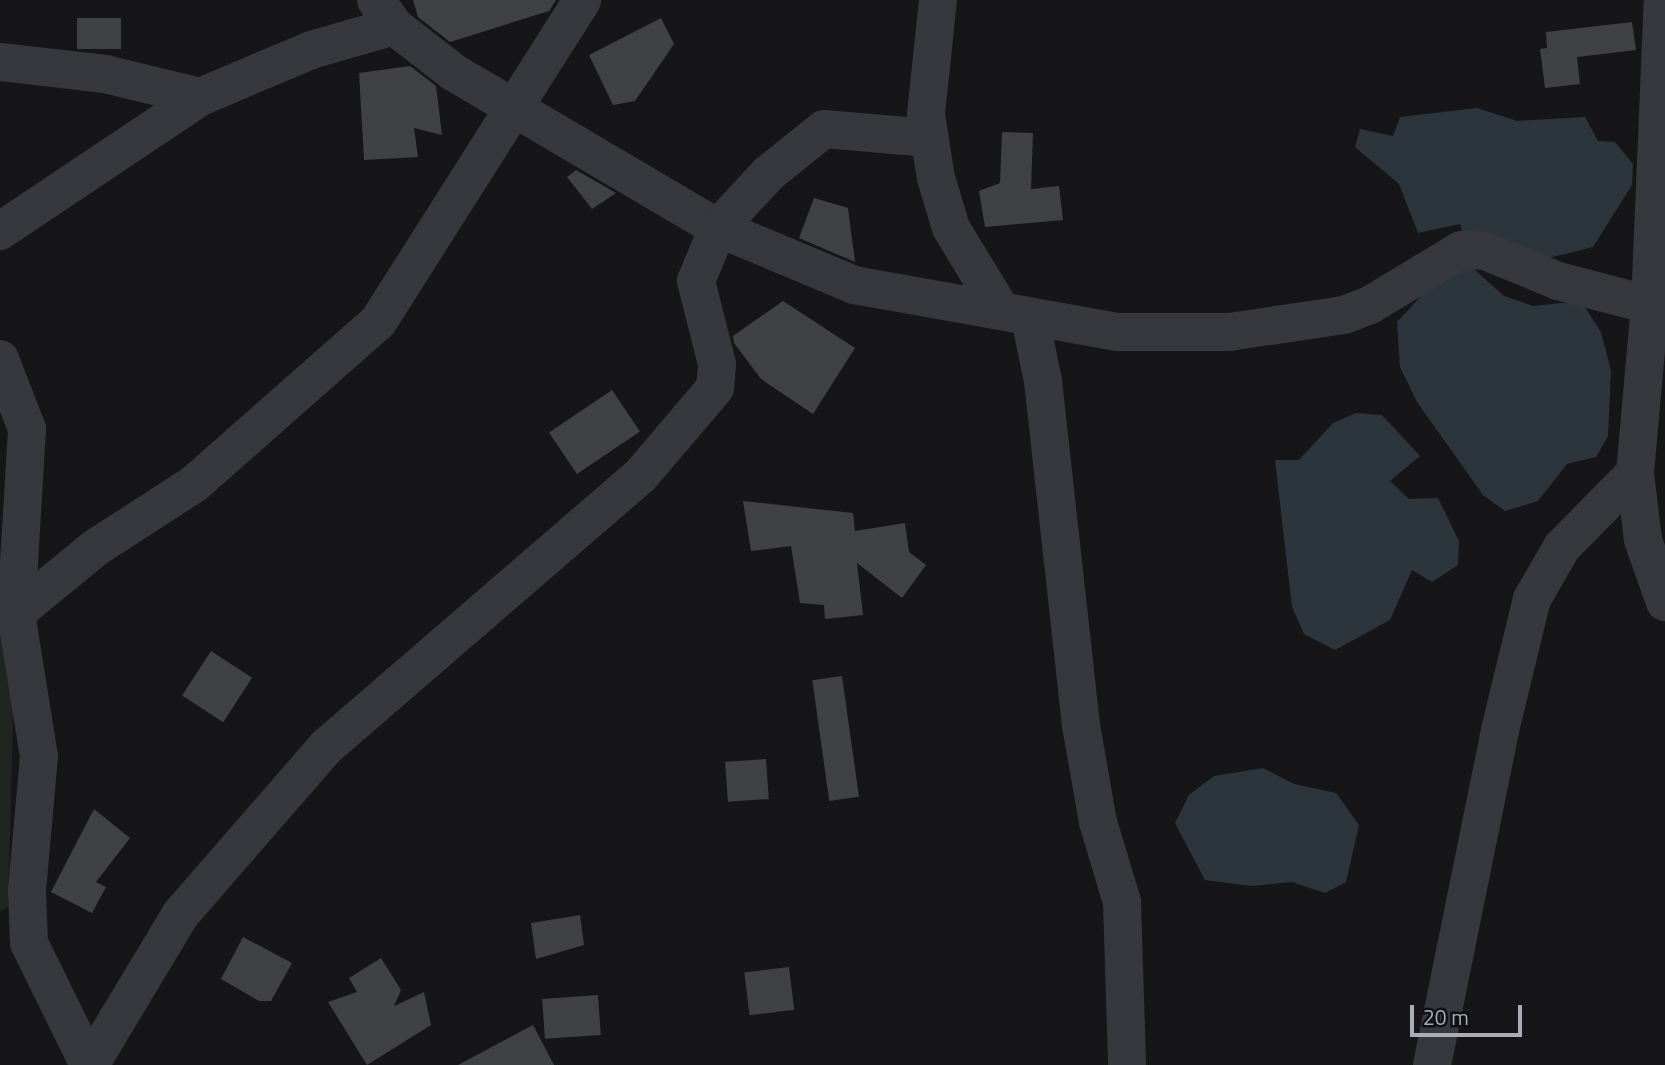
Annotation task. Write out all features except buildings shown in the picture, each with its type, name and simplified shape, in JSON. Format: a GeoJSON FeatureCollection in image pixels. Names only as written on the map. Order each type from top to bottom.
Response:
{"type":"FeatureCollection","features":[{"type":"Feature","properties":{"kind":"street"},"geometry":{"type":"LineString","coordinates":[[16,613],[95,548],[194,484],[378,322],[582,0]]}},
{"type":"Feature","properties":{"kind":"street"},"geometry":{"type":"LineString","coordinates":[[938,0],[926,115],[951,228],[1015,312],[1047,411],[1082,724],[1098,822],[1122,902],[1127,1065]]}},
{"type":"Feature","properties":{"kind":"street"},"geometry":{"type":"LineString","coordinates":[[1663,0],[1658,301],[1635,473],[1643,540],[1665,602]]}},
{"type":"Feature","properties":{"kind":"street"},"geometry":{"type":"LineString","coordinates":[[0,231],[200,97],[311,50],[385,13],[453,72],[516,106],[718,228],[854,285],[1154,333],[1300,325],[1370,305],[1461,250],[1485,251],[1558,281],[1658,301]]}},
{"type":"Feature","properties":{"kind":"street"},"geometry":{"type":"LineString","coordinates":[[0,62],[105,74],[200,97]]}},
{"type":"Feature","properties":{"kind":"street"},"geometry":{"type":"LineString","coordinates":[[0,359],[27,429],[16,613],[39,756],[27,891],[14,935],[90,1065],[180,915],[326,747],[641,475],[715,388],[717,364],[696,281],[718,228],[769,173],[824,129],[929,138]]}},
{"type":"Feature","properties":{"kind":"street"},"geometry":{"type":"LineString","coordinates":[[1432,1065],[1532,599],[1562,547],[1635,473]]}},
{"type":"Feature","properties":{"kind":"shaded area"},"geometry":{"type":"Polygon","coordinates":[[[1477,108],[1517,121],[1585,117],[1598,141],[1615,142],[1633,164],[1632,185],[1593,247],[1549,258],[1463,235],[1460,224],[1418,233],[1399,184],[1355,147],[1360,129],[1393,136],[1400,117],[1477,108]]]}},
{"type":"Feature","properties":{"kind":"shaded area"},"geometry":{"type":"Polygon","coordinates":[[[1467,263],[1504,296],[1533,306],[1581,301],[1601,332],[1611,371],[1608,436],[1596,457],[1567,464],[1538,501],[1505,511],[1483,495],[1417,402],[1400,367],[1397,322],[1441,275],[1467,263]]]}},
{"type":"Feature","properties":{"kind":"shaded area"},"geometry":{"type":"Polygon","coordinates":[[[1356,413],[1382,415],[1420,456],[1390,481],[1409,499],[1438,498],[1459,541],[1458,565],[1432,582],[1412,570],[1390,620],[1335,650],[1304,634],[1292,607],[1275,460],[1299,460],[1333,423],[1356,413]]]}},
{"type":"Feature","properties":{"kind":"shaded area"},"geometry":{"type":"Polygon","coordinates":[[[0,599],[16,613],[8,907],[0,911],[0,599]]]}},
{"type":"Feature","properties":{"kind":"shaded area"},"geometry":{"type":"Polygon","coordinates":[[[1263,768],[1294,784],[1336,793],[1359,825],[1346,882],[1325,893],[1292,882],[1251,886],[1205,880],[1175,823],[1189,795],[1214,776],[1263,768]]]}}]}
